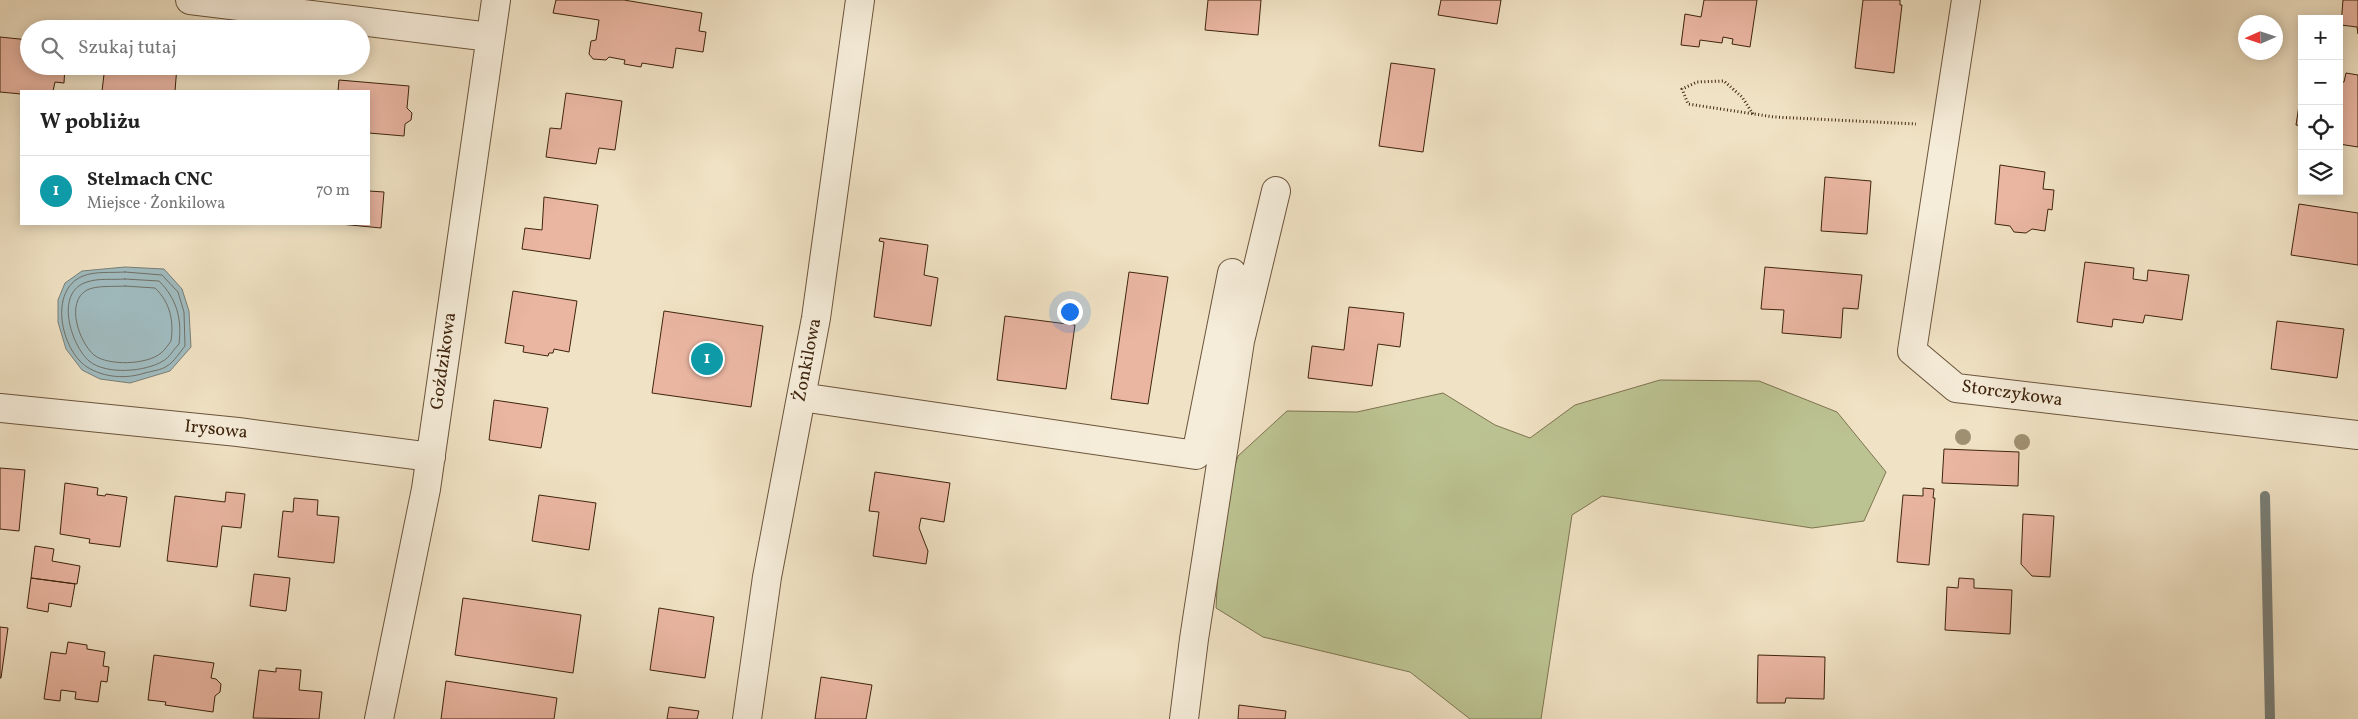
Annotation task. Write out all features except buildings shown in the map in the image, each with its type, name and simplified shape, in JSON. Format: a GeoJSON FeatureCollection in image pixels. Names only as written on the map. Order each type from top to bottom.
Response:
{"type":"FeatureCollection","features":[{"type":"Feature","properties":{"kind":"street"},"geometry":{"type":"LineString","coordinates":[[190,0],[352,20]]}},
{"type":"Feature","properties":{"kind":"street","name":"Goździkowa"},"geometry":{"type":"LineString","coordinates":[[379,719],[426,489],[496,0]]}},
{"type":"Feature","properties":{"kind":"street","name":"Żonkilowa"},"geometry":{"type":"LineString","coordinates":[[747,719],[767,577],[816,318],[860,0]]}},
{"type":"Feature","properties":{"kind":"street","name":"Storczykowa"},"geometry":{"type":"LineString","coordinates":[[1966,0],[1912,351],[1956,388],[2358,436]]}},
{"type":"Feature","properties":{"kind":"street"},"geometry":{"type":"LineString","coordinates":[[370,22],[490,37]]}},
{"type":"Feature","properties":{"kind":"street"},"geometry":{"type":"LineString","coordinates":[[1184,719],[1194,639],[1240,341],[1276,191]]}},
{"type":"Feature","properties":{"kind":"street"},"geometry":{"type":"LineString","coordinates":[[801,397],[1196,455],[1232,273]]}},
{"type":"Feature","properties":{"kind":"street","name":"Irysowa"},"geometry":{"type":"LineString","coordinates":[[0,408],[238,432],[431,457]]}},
{"type":"Feature","properties":{"kind":"path"},"geometry":{"type":"LineString","coordinates":[[1753,114],[1742,97],[1724,81],[1697,82],[1682,89],[1688,104],[1753,114],[1947,126]]}},
{"type":"Feature","properties":{"kind":"green space"},"geometry":{"type":"Polygon","coordinates":[[[1660,380],[1759,381],[1837,412],[1886,472],[1864,521],[1812,528],[1602,496],[1572,515],[1541,719],[1470,719],[1410,672],[1263,637],[1216,608],[1221,510],[1238,456],[1287,411],[1357,412],[1443,393],[1495,425],[1530,438],[1575,405],[1660,380]]]}},
{"type":"Feature","properties":{"kind":"water"},"geometry":{"type":"Polygon","coordinates":[[[125,267],[164,269],[182,289],[189,311],[191,347],[170,371],[130,383],[100,379],[82,370],[66,349],[58,322],[58,300],[65,283],[82,271],[125,267]]]}},
{"type":"Feature","properties":{"kind":"waterway"},"geometry":{"type":"LineString","coordinates":[[2265,496],[2270,719]]}},
{"type":"Feature","properties":{"kind":"place","name":"Stelmach CNC"},"geometry":{"type":"Point","coordinates":[707,359]}}]}
